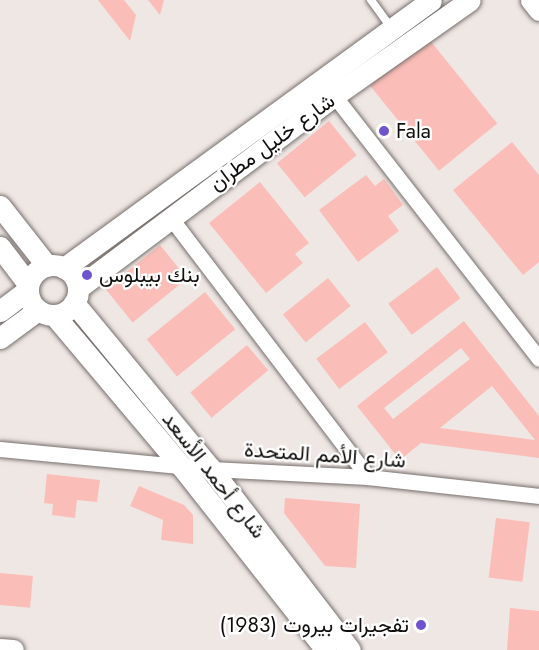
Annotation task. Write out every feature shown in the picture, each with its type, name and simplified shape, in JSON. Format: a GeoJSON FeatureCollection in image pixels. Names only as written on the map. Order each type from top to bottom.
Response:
{"type":"FeatureCollection","features":[{"type":"Feature","properties":{"kind":"street","name":"شارع خليل مطران"},"geometry":{"type":"LineString","coordinates":[[28,287],[35,272],[56,267],[431,0]]}},
{"type":"Feature","properties":{"kind":"street","name":"شارع خليل مطران"},"geometry":{"type":"LineString","coordinates":[[46,312],[76,295],[170,217],[334,96],[470,0]]}},
{"type":"Feature","properties":{"kind":"street"},"geometry":{"type":"LineString","coordinates":[[531,0],[539,10]]}},
{"type":"Feature","properties":{"kind":"street"},"geometry":{"type":"LineString","coordinates":[[322,78],[539,359]]}},
{"type":"Feature","properties":{"kind":"street"},"geometry":{"type":"LineString","coordinates":[[0,206],[56,267]]}},
{"type":"Feature","properties":{"kind":"street"},"geometry":{"type":"LineString","coordinates":[[170,217],[368,477]]}},
{"type":"Feature","properties":{"kind":"street"},"geometry":{"type":"LineString","coordinates":[[0,247],[28,287],[0,311]]}},
{"type":"Feature","properties":{"kind":"street","name":"شارع أحمد الأسعد"},"geometry":{"type":"LineString","coordinates":[[56,267],[350,650]]}},
{"type":"Feature","properties":{"kind":"street","name":"شارع أحمد الأسعد"},"geometry":{"type":"LineString","coordinates":[[28,287],[46,312],[182,467],[326,650]]}},
{"type":"Feature","properties":{"kind":"street"},"geometry":{"type":"LineString","coordinates":[[0,338],[46,312]]}},
{"type":"Feature","properties":{"kind":"street","name":"شارع الأمم المتحدة"},"geometry":{"type":"LineString","coordinates":[[0,449],[211,470],[368,477],[539,496]]}},
{"type":"Feature","properties":{"kind":"street"},"geometry":{"type":"LineString","coordinates":[[0,649],[14,650]]}},
{"type":"Feature","properties":{"kind":"lane"},"geometry":{"type":"LineString","coordinates":[[371,0],[405,46]]}},
{"type":"Feature","properties":{"kind":"building"},"geometry":{"type":"Polygon","coordinates":[[[98,0],[124,0],[136,15],[130,41],[98,0]]]}},
{"type":"Feature","properties":{"kind":"building"},"geometry":{"type":"Polygon","coordinates":[[[148,0],[164,0],[160,15],[148,0]]]}},
{"type":"Feature","properties":{"kind":"building"},"geometry":{"type":"Polygon","coordinates":[[[428,38],[497,123],[439,171],[370,85],[428,38]]]}},
{"type":"Feature","properties":{"kind":"building"},"geometry":{"type":"Polygon","coordinates":[[[329,121],[357,155],[305,197],[277,163],[329,121]]]}},
{"type":"Feature","properties":{"kind":"building"},"geometry":{"type":"Polygon","coordinates":[[[512,142],[539,175],[539,262],[523,275],[453,190],[512,142]]]}},
{"type":"Feature","properties":{"kind":"building"},"geometry":{"type":"Polygon","coordinates":[[[366,175],[375,186],[384,179],[403,205],[388,216],[399,231],[358,262],[319,210],[366,175]]]}},
{"type":"Feature","properties":{"kind":"building"},"geometry":{"type":"Polygon","coordinates":[[[260,182],[309,243],[295,254],[303,263],[266,293],[209,223],[260,182]]]}},
{"type":"Feature","properties":{"kind":"building"},"geometry":{"type":"Polygon","coordinates":[[[160,245],[187,278],[133,322],[106,289],[160,245]]]}},
{"type":"Feature","properties":{"kind":"building"},"geometry":{"type":"Polygon","coordinates":[[[437,267],[460,298],[412,335],[388,304],[437,267]]]}},
{"type":"Feature","properties":{"kind":"building"},"geometry":{"type":"Polygon","coordinates":[[[328,278],[351,306],[306,342],[283,315],[328,278]]]}},
{"type":"Feature","properties":{"kind":"building"},"geometry":{"type":"Polygon","coordinates":[[[205,292],[235,329],[177,377],[147,339],[205,292]]]}},
{"type":"Feature","properties":{"kind":"building"},"geometry":{"type":"Polygon","coordinates":[[[464,321],[539,416],[539,458],[421,443],[400,460],[357,406],[464,321]],[[461,348],[384,408],[393,419],[470,359],[461,348]],[[492,386],[440,428],[535,440],[492,386]]]}},
{"type":"Feature","properties":{"kind":"building"},"geometry":{"type":"Polygon","coordinates":[[[365,322],[388,352],[339,389],[316,359],[365,322]]]}},
{"type":"Feature","properties":{"kind":"building"},"geometry":{"type":"Polygon","coordinates":[[[247,345],[268,370],[212,418],[190,393],[247,345]]]}},
{"type":"Feature","properties":{"kind":"building"},"geometry":{"type":"Polygon","coordinates":[[[47,474],[100,480],[97,502],[77,500],[75,518],[52,515],[53,504],[44,503],[47,474]]]}},
{"type":"Feature","properties":{"kind":"building"},"geometry":{"type":"Polygon","coordinates":[[[139,486],[184,505],[193,515],[193,544],[161,540],[163,520],[130,506],[139,486]]]}},
{"type":"Feature","properties":{"kind":"building"},"geometry":{"type":"Polygon","coordinates":[[[285,498],[360,504],[356,568],[325,566],[284,513],[285,498]]]}},
{"type":"Feature","properties":{"kind":"building"},"geometry":{"type":"Polygon","coordinates":[[[496,518],[530,522],[522,582],[489,578],[496,518]]]}},
{"type":"Feature","properties":{"kind":"building"},"geometry":{"type":"Polygon","coordinates":[[[0,573],[33,576],[30,608],[0,605],[0,573]]]}},
{"type":"Feature","properties":{"kind":"building"},"geometry":{"type":"Polygon","coordinates":[[[510,608],[539,611],[539,650],[507,650],[510,608]]]}},
{"type":"Feature","properties":{"kind":"place","name":"Fala"},"geometry":{"type":"Point","coordinates":[384,131]}},
{"type":"Feature","properties":{"kind":"place","name":"بنك بيبلوس"},"geometry":{"type":"Point","coordinates":[87,275]}},
{"type":"Feature","properties":{"kind":"place","name":"تفجيرات بيروت (1983)"},"geometry":{"type":"Point","coordinates":[421,625]}}]}
